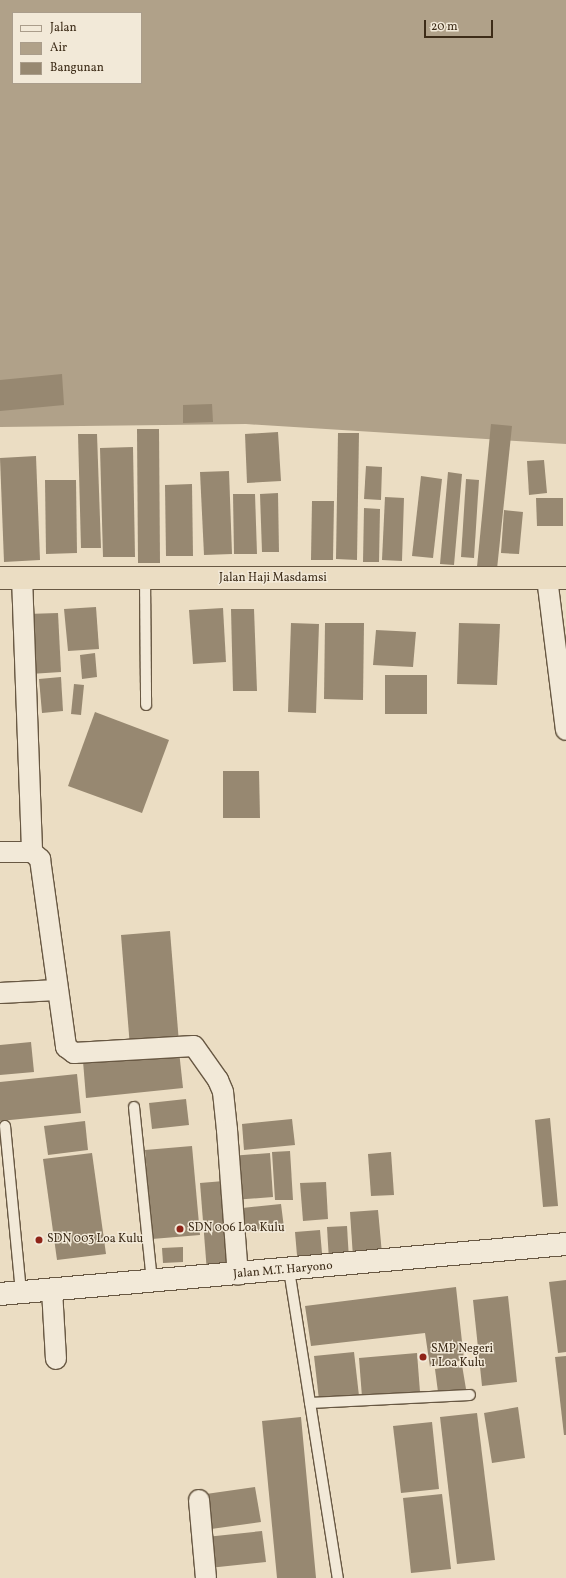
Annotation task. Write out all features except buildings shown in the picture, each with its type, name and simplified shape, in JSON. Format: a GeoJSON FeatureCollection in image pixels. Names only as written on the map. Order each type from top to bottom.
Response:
{"type":"FeatureCollection","features":[{"type":"Feature","properties":{"kind":"highway","name":"Jalan Haji Masdamsi"},"geometry":{"type":"LineString","coordinates":[[0,578],[556,578]]}},
{"type":"Feature","properties":{"kind":"street"},"geometry":{"type":"LineString","coordinates":[[22,577],[32,852]]}},
{"type":"Feature","properties":{"kind":"street"},"geometry":{"type":"LineString","coordinates":[[556,578],[566,730]]}},
{"type":"Feature","properties":{"kind":"street"},"geometry":{"type":"LineString","coordinates":[[0,852],[32,852],[40,859],[66,1047],[74,1053],[194,1046],[218,1080],[223,1092],[227,1130],[238,1275]]}},
{"type":"Feature","properties":{"kind":"street"},"geometry":{"type":"LineString","coordinates":[[0,993],[57,990]]}},
{"type":"Feature","properties":{"kind":"street","name":"Jalan M.T. Haryono"},"geometry":{"type":"LineString","coordinates":[[11,1293],[238,1275],[566,1244]]}},
{"type":"Feature","properties":{"kind":"street"},"geometry":{"type":"LineString","coordinates":[[52,1290],[56,1359]]}},
{"type":"Feature","properties":{"kind":"street"},"geometry":{"type":"LineString","coordinates":[[199,1500],[206,1578]]}},
{"type":"Feature","properties":{"kind":"lane"},"geometry":{"type":"LineString","coordinates":[[145,578],[146,704]]}},
{"type":"Feature","properties":{"kind":"lane"},"geometry":{"type":"LineString","coordinates":[[134,1107],[152,1282]]}},
{"type":"Feature","properties":{"kind":"lane"},"geometry":{"type":"LineString","coordinates":[[4,1126],[11,1293]]}},
{"type":"Feature","properties":{"kind":"lane"},"geometry":{"type":"LineString","coordinates":[[289,1270],[338,1578]]}},
{"type":"Feature","properties":{"kind":"lane"},"geometry":{"type":"LineString","coordinates":[[310,1402],[470,1395]]}},
{"type":"Feature","properties":{"kind":"water"},"geometry":{"type":"Polygon","coordinates":[[[0,0],[566,0],[566,444],[246,424],[0,427],[0,0]]]}},
{"type":"Feature","properties":{"kind":"place","name":"SDN 006 Loa Kulu"},"geometry":{"type":"Point","coordinates":[180,1229]}},
{"type":"Feature","properties":{"kind":"place","name":"SDN 003 Loa Kulu"},"geometry":{"type":"Point","coordinates":[39,1240]}},
{"type":"Feature","properties":{"kind":"place","name":"SMP Negeri 1 Loa Kulu"},"geometry":{"type":"Point","coordinates":[423,1357]}}]}
